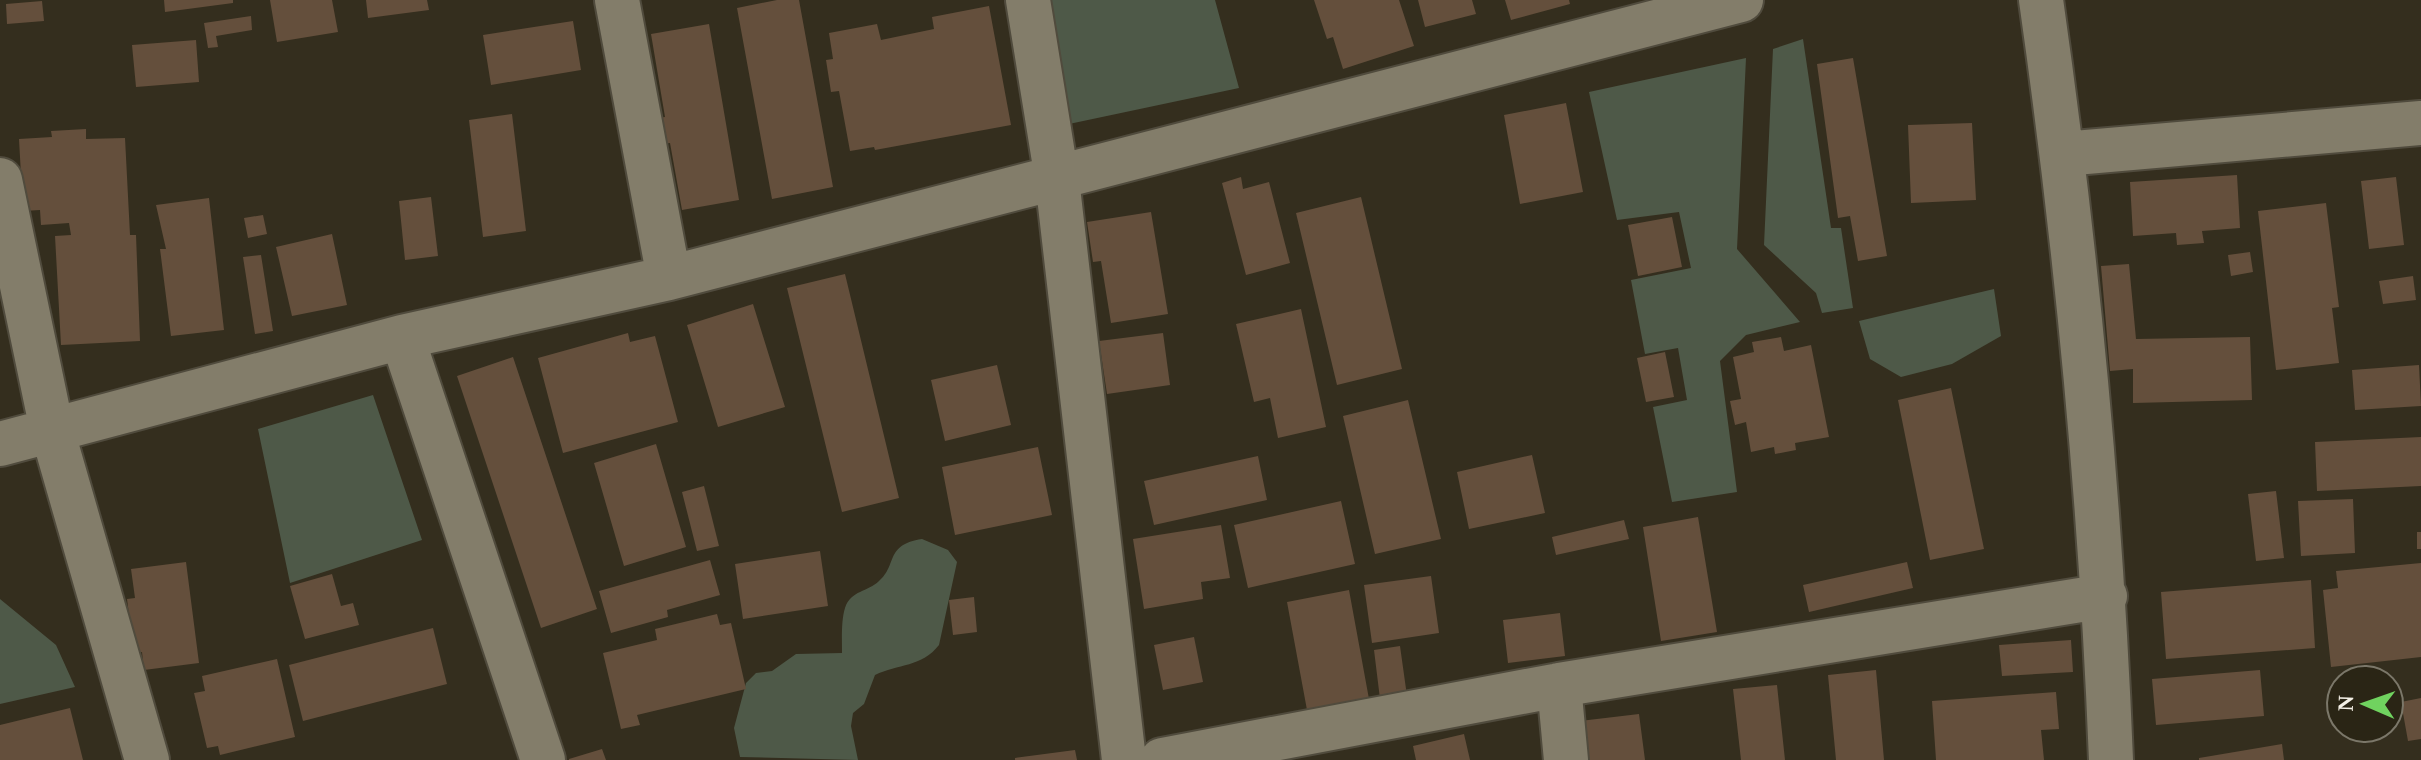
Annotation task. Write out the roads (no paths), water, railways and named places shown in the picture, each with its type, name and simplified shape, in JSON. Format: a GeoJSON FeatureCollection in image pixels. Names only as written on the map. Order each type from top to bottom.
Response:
{"type":"FeatureCollection","features":[{"type":"Feature","properties":{"kind":"street"},"geometry":{"type":"LineString","coordinates":[[617,0],[669,278]]}},
{"type":"Feature","properties":{"kind":"street"},"geometry":{"type":"LineString","coordinates":[[1028,0],[1057,179],[1124,760]]}},
{"type":"Feature","properties":{"kind":"street"},"geometry":{"type":"LineString","coordinates":[[0,444],[402,337],[669,278],[1741,0]]}},
{"type":"Feature","properties":{"kind":"street"},"geometry":{"type":"LineString","coordinates":[[2041,0],[2063,154],[2105,596],[2111,760]]}},
{"type":"Feature","properties":{"kind":"street"},"geometry":{"type":"LineString","coordinates":[[2063,154],[2421,123]]}},
{"type":"Feature","properties":{"kind":"street"},"geometry":{"type":"LineString","coordinates":[[0,180],[52,430],[147,760]]}},
{"type":"Feature","properties":{"kind":"street"},"geometry":{"type":"LineString","coordinates":[[402,337],[543,760]]}},
{"type":"Feature","properties":{"kind":"street"},"geometry":{"type":"LineString","coordinates":[[1162,760],[1559,685],[2105,596]]}},
{"type":"Feature","properties":{"kind":"street"},"geometry":{"type":"LineString","coordinates":[[1559,685],[1566,760]]}}]}
